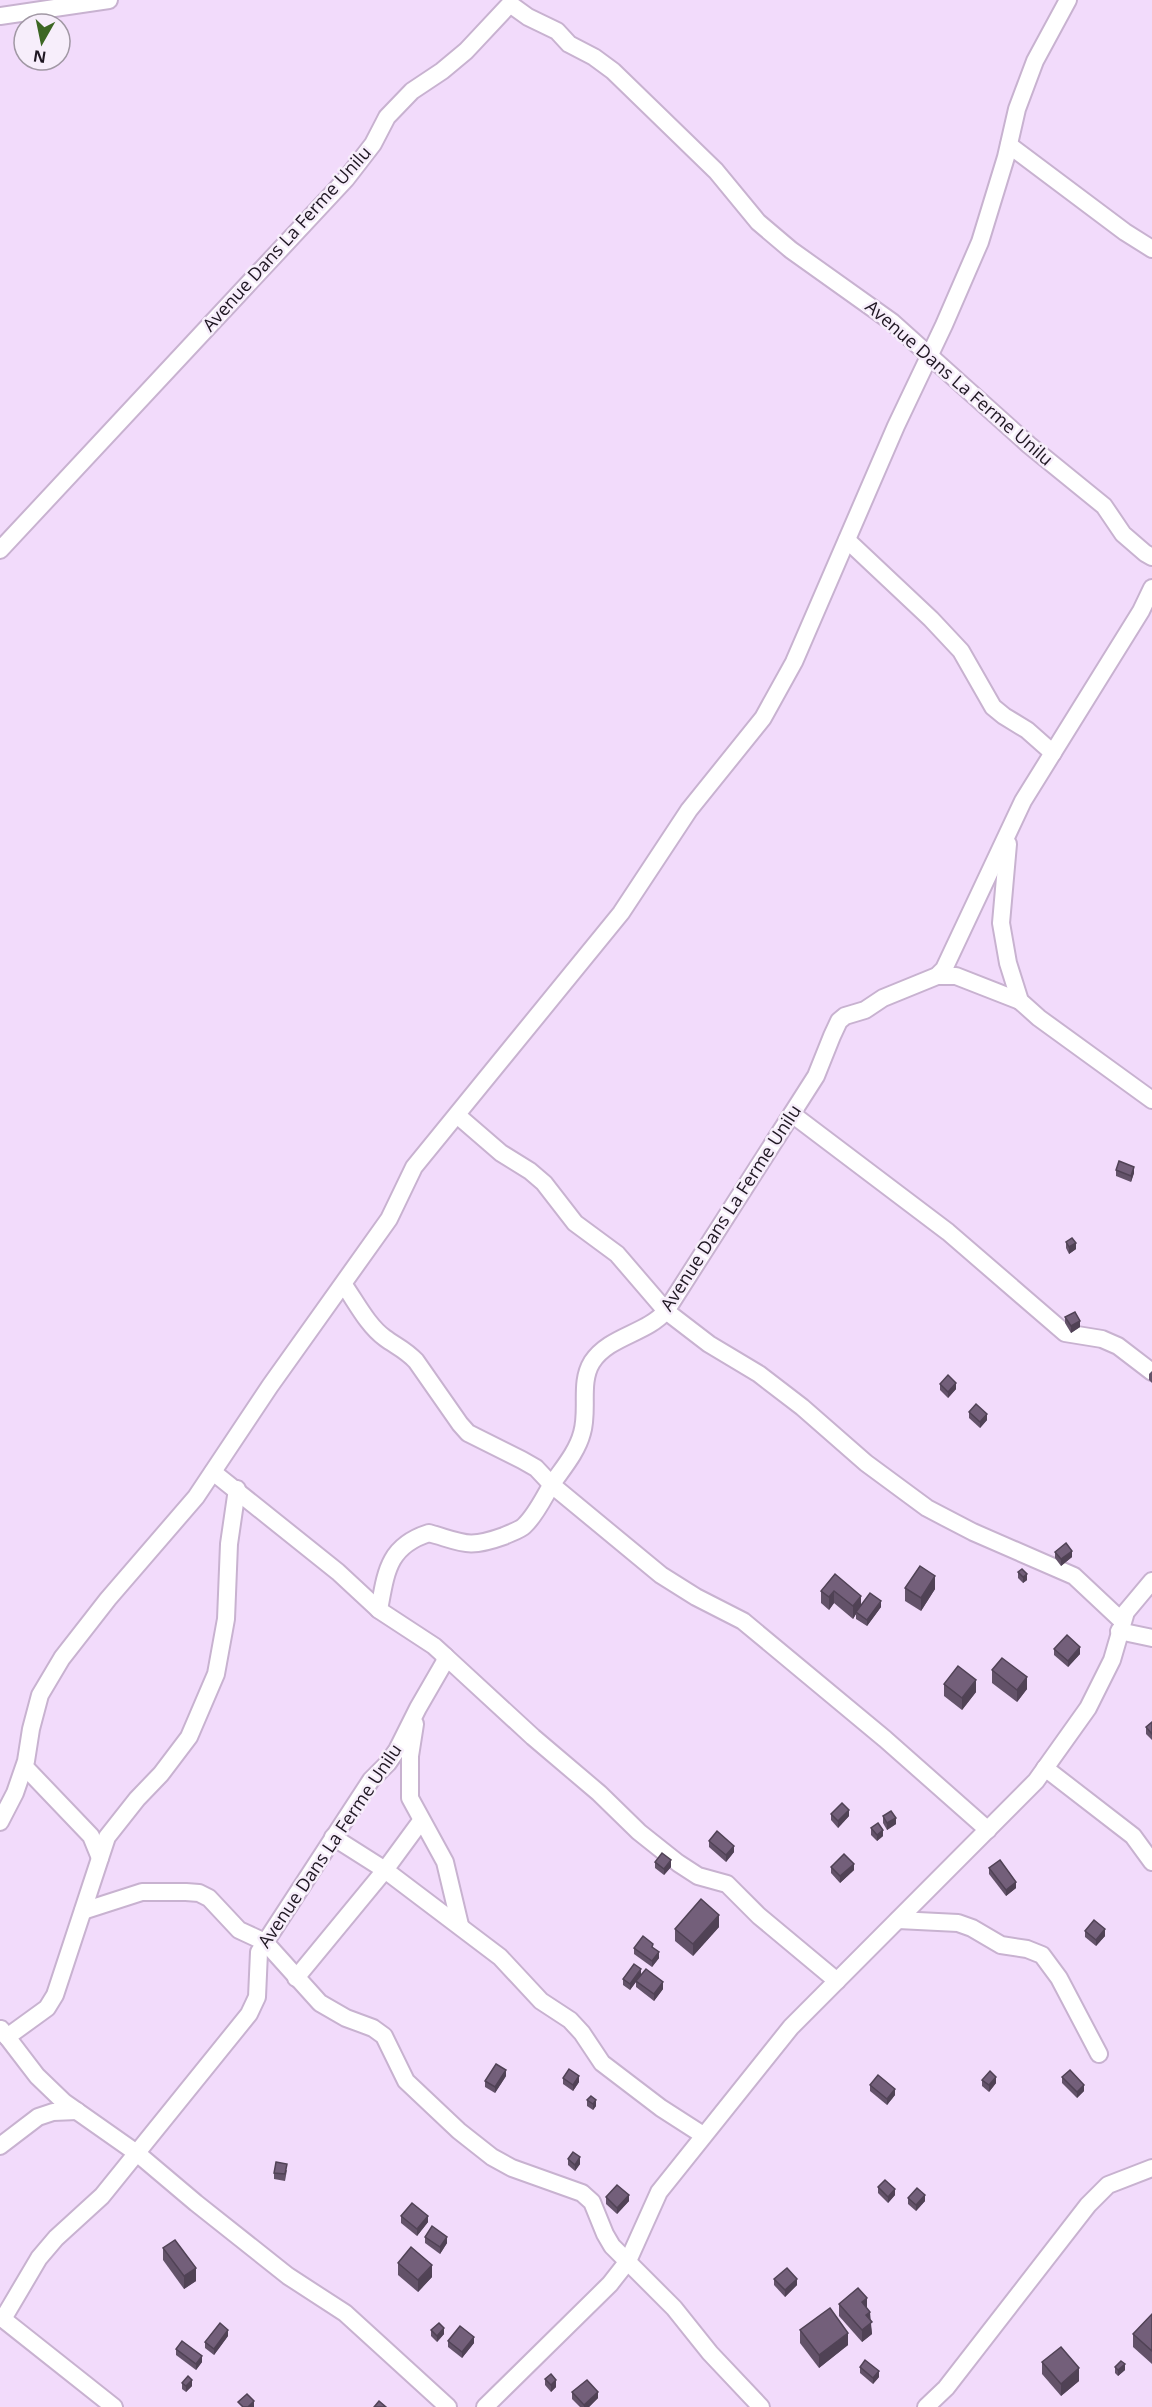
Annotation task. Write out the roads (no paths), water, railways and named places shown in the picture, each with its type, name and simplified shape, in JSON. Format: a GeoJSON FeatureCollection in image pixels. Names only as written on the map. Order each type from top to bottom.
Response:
{"type":"FeatureCollection","features":[{"type":"Feature","properties":{"kind":"street"},"geometry":{"type":"LineString","coordinates":[[0,16],[109,0]]}},
{"type":"Feature","properties":{"kind":"street"},"geometry":{"type":"LineString","coordinates":[[0,1822],[25,1767],[31,1729],[40,1695],[62,1658],[108,1599],[196,1497],[270,1386],[389,1219],[414,1167],[621,913],[689,810],[763,718],[794,662],[980,242],[1009,145],[1017,109],[1035,61],[1068,0]]}},
{"type":"Feature","properties":{"kind":"street","name":"Avenue Dans La Ferme Unilu"},"geometry":{"type":"LineString","coordinates":[[0,550],[346,179],[373,144],[387,117],[412,91],[466,51],[510,2],[528,17],[557,31],[568,44],[594,57],[613,71],[716,171],[758,222],[791,250],[892,322],[1029,445],[1104,506],[1123,534],[1144,553],[1152,557]]}},
{"type":"Feature","properties":{"kind":"street"},"geometry":{"type":"LineString","coordinates":[[1009,145],[1125,232],[1152,249]]}},
{"type":"Feature","properties":{"kind":"street"},"geometry":{"type":"LineString","coordinates":[[847,540],[924,611],[961,651],[993,707],[1027,730],[1053,753]]}},
{"type":"Feature","properties":{"kind":"street"},"geometry":{"type":"LineString","coordinates":[[937,976],[944,969],[1023,801],[1141,611],[1152,588]]}},
{"type":"Feature","properties":{"kind":"street"},"geometry":{"type":"LineString","coordinates":[[1010,831],[1001,923],[1008,963],[1020,1001]]}},
{"type":"Feature","properties":{"kind":"street"},"geometry":{"type":"LineString","coordinates":[[937,976],[956,976],[1020,1001],[1039,1018],[1152,1100]]}},
{"type":"Feature","properties":{"kind":"street","name":"Avenue Dans La Ferme Unilu"},"geometry":{"type":"LineString","coordinates":[[379,1610],[390,1562],[403,1545],[418,1536],[429,1533],[463,1544],[478,1544],[524,1527],[577,1449],[583,1433],[586,1410],[585,1387],[588,1371],[593,1361],[605,1348],[657,1321],[666,1311],[816,1076],[824,1052],[839,1022],[845,1017],[865,1010],[883,998],[937,976]]}},
{"type":"Feature","properties":{"kind":"street"},"geometry":{"type":"LineString","coordinates":[[792,1114],[948,1232],[1065,1333],[1102,1339],[1118,1346],[1152,1372]]}},
{"type":"Feature","properties":{"kind":"street"},"geometry":{"type":"LineString","coordinates":[[457,1115],[501,1153],[530,1171],[544,1183],[575,1223],[617,1254],[666,1311],[709,1344],[741,1362],[802,1407],[866,1463],[927,1508],[973,1532],[1074,1576],[1121,1626],[1152,1638]]}},
{"type":"Feature","properties":{"kind":"street"},"geometry":{"type":"LineString","coordinates":[[344,1285],[377,1331],[409,1353],[416,1361],[468,1433],[536,1468],[552,1485],[661,1575],[696,1597],[743,1621],[885,1738],[988,1830]]}},
{"type":"Feature","properties":{"kind":"street"},"geometry":{"type":"LineString","coordinates":[[213,1472],[338,1572],[379,1610],[434,1646],[533,1737],[599,1793],[639,1832],[698,1876],[727,1884],[759,1916],[837,1981]]}},
{"type":"Feature","properties":{"kind":"street"},"geometry":{"type":"LineString","coordinates":[[237,1489],[229,1544],[226,1619],[216,1674],[189,1737],[107,1837],[55,1995],[47,2008],[4,2032],[37,2076],[64,2102],[138,2154],[288,2276],[345,2313],[448,2407]]}},
{"type":"Feature","properties":{"kind":"street"},"geometry":{"type":"LineString","coordinates":[[485,2407],[610,2284],[628,2261],[659,2192],[791,2027],[1036,1781],[1088,1708],[1112,1660],[1126,1612],[1152,1581]]}},
{"type":"Feature","properties":{"kind":"street","name":"Avenue Dans La Ferme Unilu"},"geometry":{"type":"LineString","coordinates":[[2,2318],[39,2258],[56,2238],[102,2196],[249,2014],[257,1997],[259,1952],[371,1780],[397,1750],[444,1663],[445,1656]]}},
{"type":"Feature","properties":{"kind":"street"},"geometry":{"type":"LineString","coordinates":[[418,1708],[410,1756],[408,1787],[410,1798],[445,1862],[460,1925]]}},
{"type":"Feature","properties":{"kind":"street"},"geometry":{"type":"LineString","coordinates":[[25,1767],[91,1836],[100,1858]]}},
{"type":"Feature","properties":{"kind":"street"},"geometry":{"type":"LineString","coordinates":[[1045,1768],[1133,1836],[1152,1862]]}},
{"type":"Feature","properties":{"kind":"street"},"geometry":{"type":"LineString","coordinates":[[296,1978],[385,1870],[421,1821]]}},
{"type":"Feature","properties":{"kind":"street"},"geometry":{"type":"LineString","coordinates":[[333,1837],[385,1870],[500,1957],[541,2001],[570,2020],[582,2033],[602,2063],[661,2108],[704,2135]]}},
{"type":"Feature","properties":{"kind":"street"},"geometry":{"type":"LineString","coordinates":[[82,1911],[142,1892],[199,1893],[209,1898],[239,1930],[265,1942],[320,2003],[346,2018],[373,2028],[384,2036],[406,2081],[459,2131],[492,2157],[512,2168],[582,2193],[592,2202],[612,2246],[674,2308],[710,2353],[762,2407]]}},
{"type":"Feature","properties":{"kind":"street"},"geometry":{"type":"LineString","coordinates":[[898,1920],[958,1923],[972,1928],[1001,1945],[1027,1949],[1041,1955],[1059,1978],[1099,2054]]}},
{"type":"Feature","properties":{"kind":"street"},"geometry":{"type":"LineString","coordinates":[[0,2146],[38,2117],[53,2112],[77,2111]]}},
{"type":"Feature","properties":{"kind":"street"},"geometry":{"type":"LineString","coordinates":[[926,2407],[946,2388],[1088,2205],[1108,2185],[1152,2168]]}},
{"type":"Feature","properties":{"kind":"street"},"geometry":{"type":"LineString","coordinates":[[2,2318],[114,2407]]}}]}
